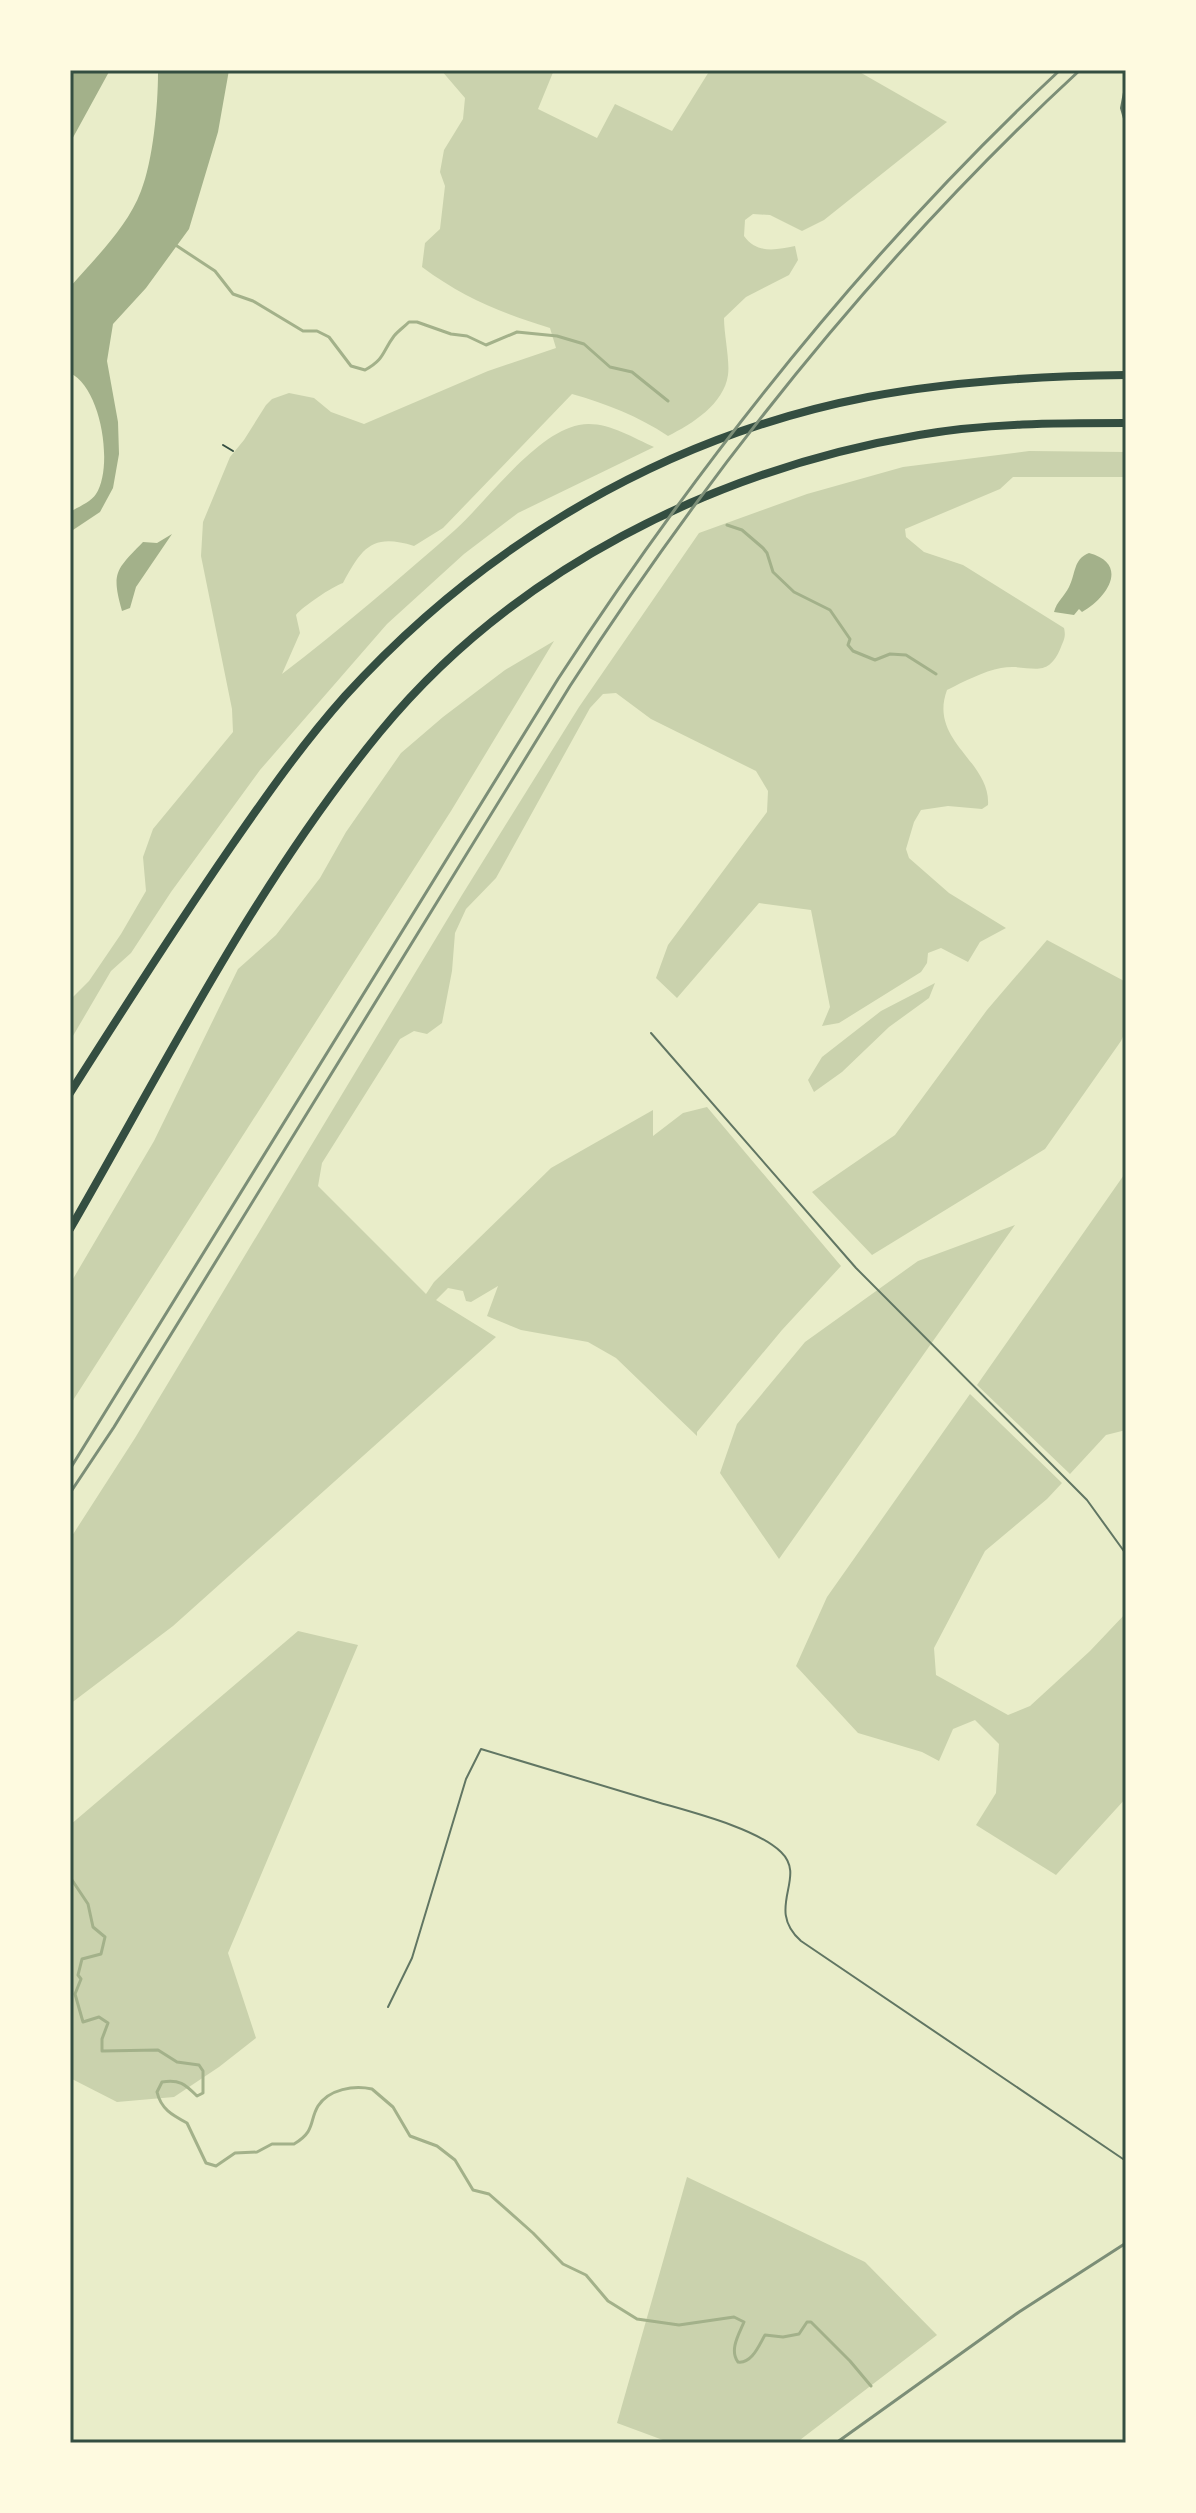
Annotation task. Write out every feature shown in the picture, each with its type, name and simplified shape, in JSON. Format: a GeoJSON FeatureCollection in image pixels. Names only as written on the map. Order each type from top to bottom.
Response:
{"type":"FeatureCollection","features":[{"type":"Feature","properties":{"kind":"highway"},"geometry":{"type":"LineString","coordinates":[[70,1093],[231,846],[296,755],[345,697],[433,609],[530,536],[632,476],[739,432],[866,397],[990,381],[1126,375]]}},
{"type":"Feature","properties":{"kind":"highway"},"geometry":{"type":"LineString","coordinates":[[70,1229],[245,925],[298,843],[355,764],[419,688],[456,652],[534,592],[639,527],[745,479],[868,445],[923,434],[993,427],[1126,423]]}},
{"type":"Feature","properties":{"kind":"street"},"geometry":{"type":"LineString","coordinates":[[1125,119],[1123,101],[1126,87]]}},
{"type":"Feature","properties":{"kind":"lane"},"geometry":{"type":"LineString","coordinates":[[651,1033],[856,1268],[1087,1500],[1126,1554]]}},
{"type":"Feature","properties":{"kind":"lane"},"geometry":{"type":"LineString","coordinates":[[388,2007],[412,1958],[466,1779],[481,1749],[705,1817],[767,1842],[783,1854],[789,1865],[790,1880],[783,1908],[794,1936],[1126,2161]]}},
{"type":"Feature","properties":{"kind":"path"},"geometry":{"type":"LineString","coordinates":[[223,445],[233,451]]}},
{"type":"Feature","properties":{"kind":"shaded area"},"geometry":{"type":"Polygon","coordinates":[[[70,70],[110,70],[70,143],[70,70]]]}},
{"type":"Feature","properties":{"kind":"shaded area"},"geometry":{"type":"Polygon","coordinates":[[[138,70],[229,70],[218,132],[189,229],[146,288],[113,324],[107,361],[118,422],[119,454],[113,488],[100,512],[70,532],[70,512],[96,494],[104,465],[104,447],[97,410],[90,394],[81,381],[70,373],[70,287],[128,218],[145,179],[154,133],[158,73],[138,70]]]}},
{"type":"Feature","properties":{"kind":"shaded area"},"geometry":{"type":"Polygon","coordinates":[[[441,70],[554,70],[538,109],[597,138],[615,104],[672,131],[710,70],[856,70],[947,122],[824,220],[802,231],[770,215],[753,214],[745,220],[744,236],[749,242],[767,249],[795,246],[798,260],[789,275],[746,297],[724,318],[728,375],[720,395],[706,412],[668,436],[622,411],[572,394],[443,528],[414,546],[388,541],[370,546],[356,561],[343,583],[299,611],[296,615],[300,633],[282,674],[370,604],[455,530],[529,454],[546,441],[563,431],[589,424],[618,430],[654,447],[518,513],[464,554],[387,624],[260,770],[171,892],[131,953],[111,971],[70,1041],[70,1000],[89,981],[146,891],[143,857],[153,829],[233,732],[232,709],[201,556],[203,522],[230,457],[266,405],[272,399],[289,393],[314,398],[331,412],[364,424],[488,371],[556,348],[550,328],[483,304],[422,267],[425,243],[440,229],[445,186],[440,172],[444,150],[463,119],[465,98],[441,70]]]}},
{"type":"Feature","properties":{"kind":"shaded area"},"geometry":{"type":"Polygon","coordinates":[[[1029,451],[1126,452],[1126,477],[1013,477],[1000,489],[905,529],[906,537],[924,552],[963,565],[1064,628],[1064,638],[1056,658],[1044,668],[994,669],[947,690],[943,708],[946,723],[952,737],[980,776],[988,805],[982,809],[948,806],[921,810],[906,849],[909,858],[949,893],[1006,928],[980,942],[968,962],[941,948],[928,953],[927,963],[921,972],[839,1023],[822,1026],[830,1007],[811,910],[759,903],[677,998],[656,978],[668,945],[767,812],[768,791],[756,771],[651,719],[616,693],[603,694],[590,708],[496,878],[466,909],[455,933],[452,971],[442,1023],[427,1034],[414,1031],[400,1039],[322,1163],[318,1186],[426,1294],[434,1282],[551,1168],[653,1110],[653,1136],[683,1113],[707,1107],[841,1266],[782,1330],[697,1432],[697,1436],[616,1358],[588,1342],[521,1330],[487,1316],[498,1286],[471,1302],[466,1301],[463,1291],[448,1288],[436,1300],[496,1337],[173,1626],[70,1704],[70,1539],[135,1438],[462,895],[579,707],[699,533],[807,494],[903,467],[1029,451]]]}},
{"type":"Feature","properties":{"kind":"shaded area"},"geometry":{"type":"Polygon","coordinates":[[[172,534],[136,587],[130,608],[122,611],[117,588],[118,572],[143,542],[157,543],[172,534]]]}},
{"type":"Feature","properties":{"kind":"shaded area"},"geometry":{"type":"Polygon","coordinates":[[[1089,553],[1109,565],[1111,573],[1106,590],[1082,612],[1079,609],[1074,615],[1054,612],[1069,587],[1077,563],[1089,553]]]}},
{"type":"Feature","properties":{"kind":"shaded area"},"geometry":{"type":"Polygon","coordinates":[[[554,641],[451,811],[70,1405],[70,1284],[154,1141],[238,969],[276,935],[320,878],[346,832],[401,753],[505,670],[554,641]]]}},
{"type":"Feature","properties":{"kind":"shaded area"},"geometry":{"type":"Polygon","coordinates":[[[1047,940],[1126,982],[1126,1030],[1121,1041],[1045,1149],[872,1255],[812,1192],[895,1135],[987,1010],[1047,940]]]}},
{"type":"Feature","properties":{"kind":"shaded area"},"geometry":{"type":"Polygon","coordinates":[[[935,983],[929,998],[889,1027],[842,1072],[814,1092],[808,1080],[822,1057],[881,1011],[935,983]]]}},
{"type":"Feature","properties":{"kind":"shaded area"},"geometry":{"type":"Polygon","coordinates":[[[1126,1172],[1126,1430],[1106,1435],[1070,1474],[977,1385],[1126,1172]]]}},
{"type":"Feature","properties":{"kind":"shaded area"},"geometry":{"type":"Polygon","coordinates":[[[1015,1225],[779,1559],[720,1473],[737,1424],[805,1342],[918,1261],[1015,1225]]]}},
{"type":"Feature","properties":{"kind":"shaded area"},"geometry":{"type":"Polygon","coordinates":[[[970,1394],[1062,1483],[985,1551],[934,1648],[936,1675],[1008,1715],[1030,1706],[1126,1613],[1126,1798],[1056,1875],[976,1825],[996,1793],[999,1744],[975,1720],[953,1729],[939,1761],[922,1752],[858,1733],[796,1666],[827,1597],[970,1394]]]}},
{"type":"Feature","properties":{"kind":"shaded area"},"geometry":{"type":"Polygon","coordinates":[[[298,1631],[358,1645],[228,1953],[256,2038],[174,2097],[117,2102],[70,2078],[70,1825],[298,1631]]]}},
{"type":"Feature","properties":{"kind":"shaded area"},"geometry":{"type":"Polygon","coordinates":[[[687,2177],[865,2262],[937,2335],[796,2443],[671,2443],[617,2423],[687,2177]]]}},
{"type":"Feature","properties":{"kind":"waterway"},"geometry":{"type":"LineString","coordinates":[[174,244],[215,271],[233,294],[253,301],[303,331],[317,331],[329,337],[351,366],[365,370],[371,366],[409,322],[467,336],[486,345],[517,332],[557,336],[584,344],[610,367],[632,372],[668,401]]}},
{"type":"Feature","properties":{"kind":"waterway"},"geometry":{"type":"LineString","coordinates":[[727,525],[742,530],[763,548],[773,572],[794,592],[830,610],[850,639],[848,645],[853,651],[875,660],[890,654],[906,655],[936,674]]}},
{"type":"Feature","properties":{"kind":"waterway"},"geometry":{"type":"LineString","coordinates":[[70,1877],[88,1904],[93,1927],[105,1937],[101,1954],[82,1959],[78,1975],[81,1979],[75,1994],[83,2022],[99,2017],[108,2023],[102,2039],[102,2051],[158,2050],[177,2062],[199,2065],[203,2071],[203,2093],[197,2096],[173,2081],[162,2082],[157,2092],[168,2111],[187,2123],[206,2163],[216,2166],[235,2153],[257,2152],[272,2144],[294,2144],[306,2135],[323,2100],[335,2092],[350,2088],[372,2089],[393,2107],[410,2136],[437,2146],[455,2160],[473,2190],[489,2194],[563,2264],[586,2275],[608,2301],[637,2319],[679,2325],[734,2317],[744,2322],[734,2352],[738,2362],[751,2357],[765,2335],[783,2337],[799,2334],[807,2322],[811,2322],[871,2386]]}},
{"type":"Feature","properties":{"kind":"railway"},"geometry":{"type":"LineString","coordinates":[[70,1469],[558,679],[670,516],[729,437],[854,284],[920,210],[1060,70]]}},
{"type":"Feature","properties":{"kind":"railway"},"geometry":{"type":"LineString","coordinates":[[70,1493],[114,1427],[570,686],[683,521],[743,441],[870,286],[1007,140],[1080,70]]}},
{"type":"Feature","properties":{"kind":"railway"},"geometry":{"type":"LineString","coordinates":[[836,2443],[1019,2312],[1126,2243]]}}]}
